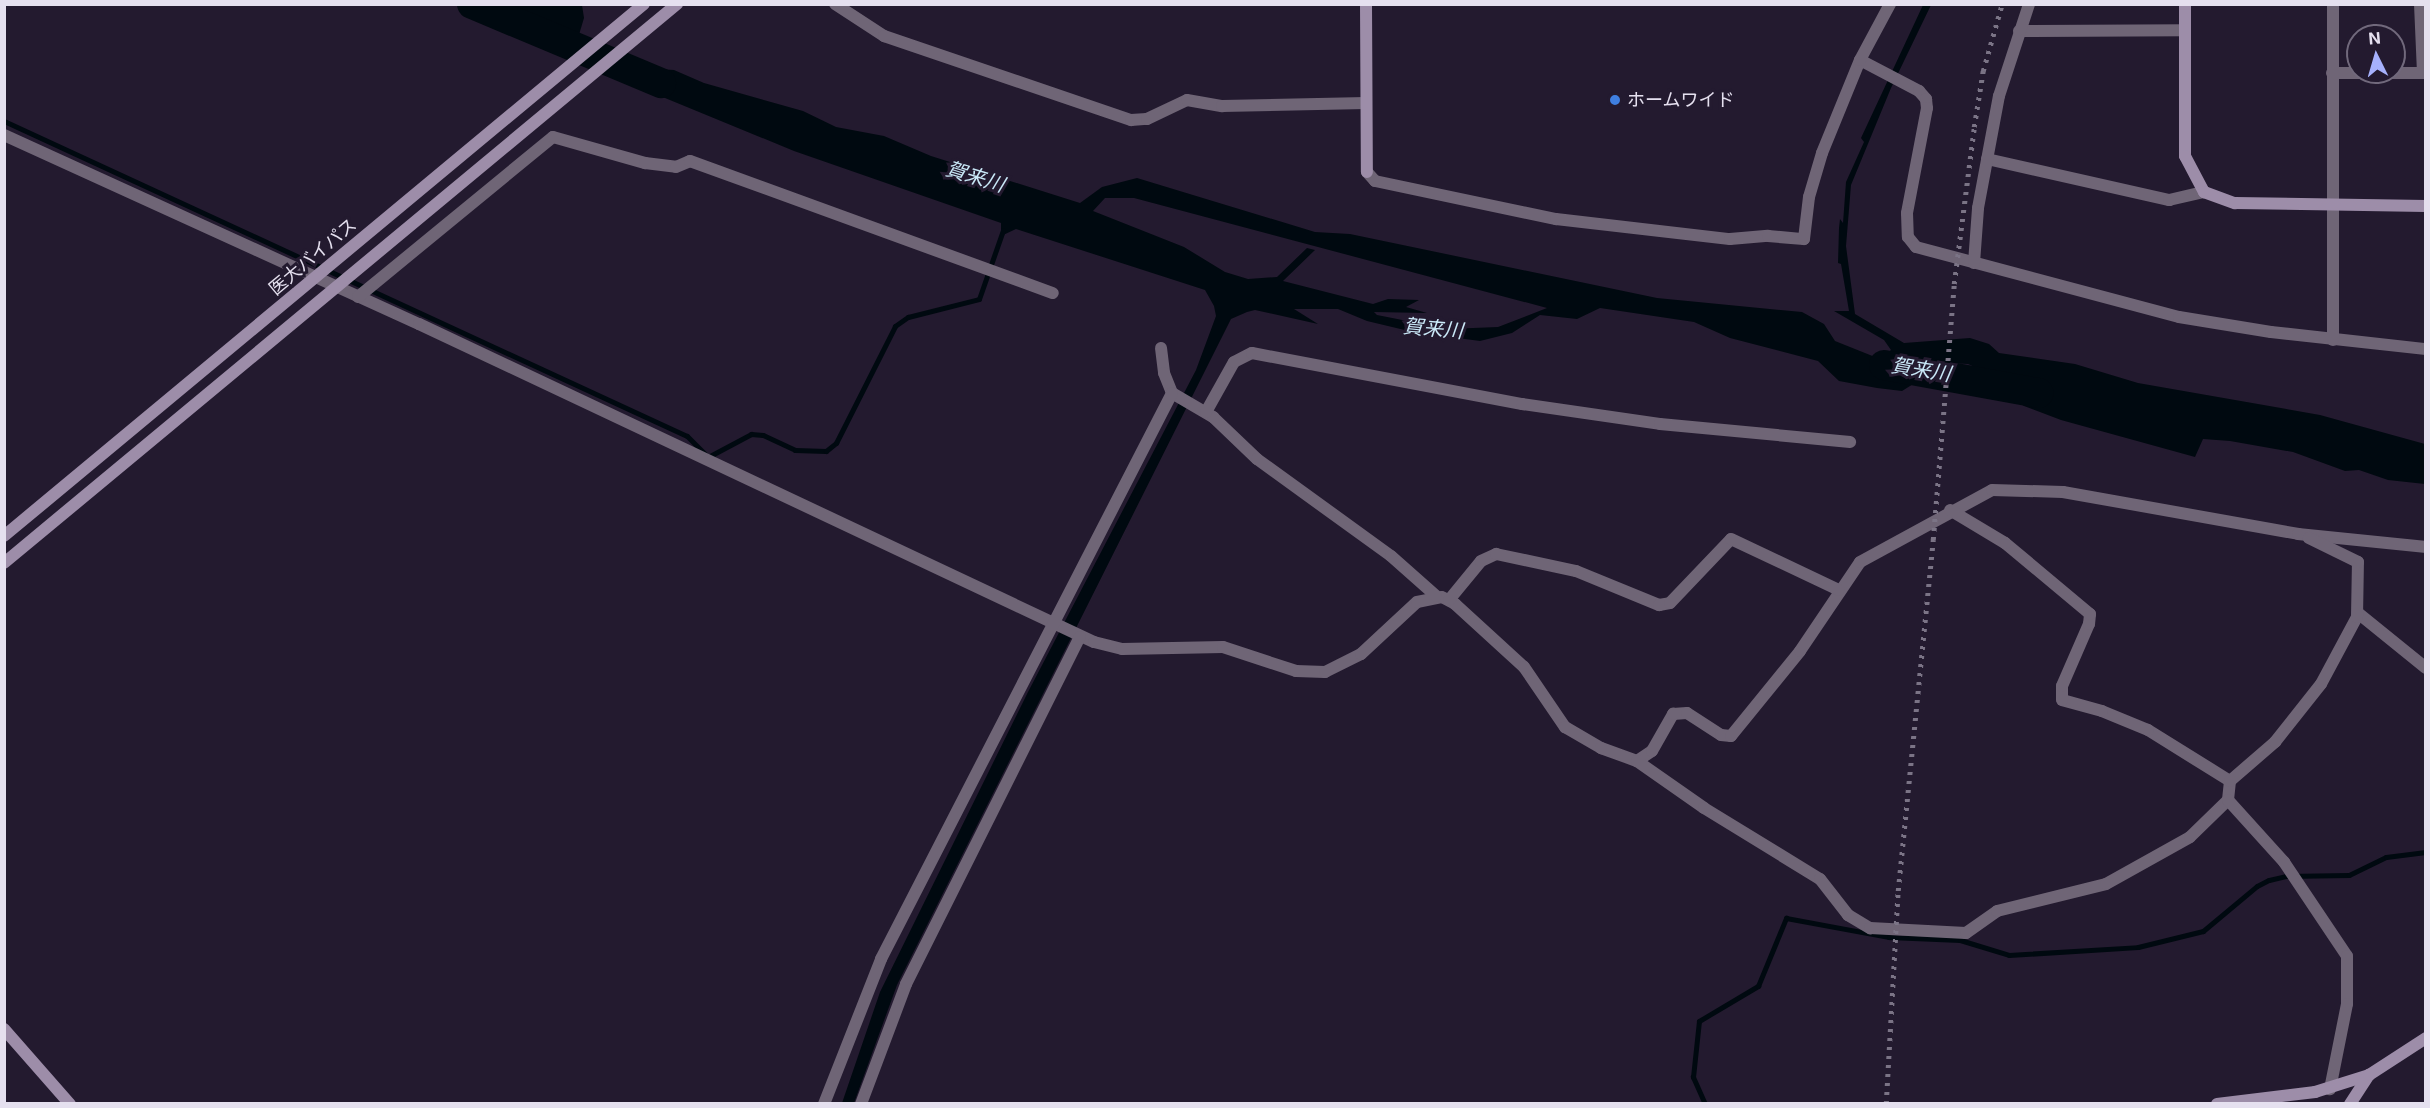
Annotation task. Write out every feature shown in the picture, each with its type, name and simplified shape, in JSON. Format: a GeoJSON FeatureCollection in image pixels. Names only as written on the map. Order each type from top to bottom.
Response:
{"type":"FeatureCollection","features":[{"type":"Feature","properties":{"kind":"main road","name":"医大バイパス"},"geometry":{"type":"LineString","coordinates":[[4,536],[644,4]]}},
{"type":"Feature","properties":{"kind":"main road"},"geometry":{"type":"LineString","coordinates":[[4,563],[677,4]]}},
{"type":"Feature","properties":{"kind":"main road"},"geometry":{"type":"LineString","coordinates":[[1366,4],[1367,172]]}},
{"type":"Feature","properties":{"kind":"main road"},"geometry":{"type":"LineString","coordinates":[[2185,4],[2186,156],[2204,192],[2235,203],[2426,206]]}},
{"type":"Feature","properties":{"kind":"main road"},"geometry":{"type":"LineString","coordinates":[[4,1029],[70,1104]]}},
{"type":"Feature","properties":{"kind":"main road"},"geometry":{"type":"LineString","coordinates":[[2217,1104],[2330,1089],[2369,1075],[2426,1038]]}},
{"type":"Feature","properties":{"kind":"main road"},"geometry":{"type":"LineString","coordinates":[[2350,1104],[2369,1075]]}},
{"type":"Feature","properties":{"kind":"street"},"geometry":{"type":"LineString","coordinates":[[835,4],[884,36],[1131,120],[1148,119],[1187,100],[1222,106],[1366,103]]}},
{"type":"Feature","properties":{"kind":"street"},"geometry":{"type":"LineString","coordinates":[[1367,172],[1375,181],[1556,219],[1730,239],[1768,236],[1804,239],[1809,197],[1822,153],[1860,60],[1890,4]]}},
{"type":"Feature","properties":{"kind":"street"},"geometry":{"type":"LineString","coordinates":[[1974,263],[1987,159],[1999,96],[2029,4]]}},
{"type":"Feature","properties":{"kind":"street"},"geometry":{"type":"LineString","coordinates":[[2332,4],[2332,340]]}},
{"type":"Feature","properties":{"kind":"street"},"geometry":{"type":"LineString","coordinates":[[2332,74],[2424,73],[2420,4]]}},
{"type":"Feature","properties":{"kind":"street"},"geometry":{"type":"LineString","coordinates":[[2019,31],[2185,30]]}},
{"type":"Feature","properties":{"kind":"street"},"geometry":{"type":"LineString","coordinates":[[1860,60],[1919,90],[1927,104],[1907,213],[1908,237],[1916,247],[2171,315],[2332,340],[2426,349]]}},
{"type":"Feature","properties":{"kind":"street"},"geometry":{"type":"LineString","coordinates":[[4,135],[338,286],[1080,637],[1122,649],[1229,648],[1296,671],[1325,672],[1341,668],[1361,654],[1417,602],[1436,596]]}},
{"type":"Feature","properties":{"kind":"street"},"geometry":{"type":"LineString","coordinates":[[358,297],[553,138],[645,163],[676,167],[690,160],[1053,293]]}},
{"type":"Feature","properties":{"kind":"street"},"geometry":{"type":"LineString","coordinates":[[1987,159],[2169,200],[2204,192]]}},
{"type":"Feature","properties":{"kind":"street"},"geometry":{"type":"LineString","coordinates":[[1161,348],[1164,373],[1172,393],[1206,412],[1257,459],[1391,556],[1436,596],[1449,600],[1524,668],[1565,727],[1601,748],[1637,761],[1704,808],[1820,879],[1858,923],[1929,933],[1966,933],[1997,911],[2106,884],[2177,847],[2228,800],[2230,781],[2274,742],[2321,684],[2358,613],[2358,562],[2298,534]]}},
{"type":"Feature","properties":{"kind":"street"},"geometry":{"type":"LineString","coordinates":[[1206,412],[1234,362],[1252,352],[1438,391],[1660,424],[1850,442]]}},
{"type":"Feature","properties":{"kind":"street"},"geometry":{"type":"LineString","coordinates":[[824,1104],[881,959],[1172,393]]}},
{"type":"Feature","properties":{"kind":"street"},"geometry":{"type":"LineString","coordinates":[[1637,761],[1652,751],[1673,714],[1687,713],[1721,735],[1731,736],[1738,731],[1800,651],[1839,590],[1871,552],[1992,490],[2063,492],[2298,534],[2426,547]]}},
{"type":"Feature","properties":{"kind":"street"},"geometry":{"type":"LineString","coordinates":[[1950,510],[2005,543],[2090,614],[2090,624],[2062,686],[2062,700],[2102,711],[2148,730],[2230,781]]}},
{"type":"Feature","properties":{"kind":"street"},"geometry":{"type":"LineString","coordinates":[[1449,600],[1480,561],[1496,554],[1576,571],[1652,602],[1670,603],[1731,539],[1839,590]]}},
{"type":"Feature","properties":{"kind":"street"},"geometry":{"type":"LineString","coordinates":[[2358,613],[2426,668]]}},
{"type":"Feature","properties":{"kind":"street"},"geometry":{"type":"LineString","coordinates":[[861,1104],[906,984],[1080,637]]}},
{"type":"Feature","properties":{"kind":"street"},"geometry":{"type":"LineString","coordinates":[[2228,800],[2284,862],[2347,956],[2346,1009],[2330,1089]]}},
{"type":"Feature","properties":{"kind":"water"},"geometry":{"type":"Polygon","coordinates":[[[473,5],[582,5],[584,18],[578,38],[564,48],[473,5]]]}},
{"type":"Feature","properties":{"kind":"water"},"geometry":{"type":"Polygon","coordinates":[[[1923,5],[1931,5],[1891,88],[1851,185],[1846,246],[1855,314],[1904,343],[1970,338],[1989,344],[1999,353],[2075,364],[2138,383],[2320,415],[2425,444],[2425,484],[2388,480],[2359,470],[2345,471],[2293,452],[2230,441],[2203,439],[2195,457],[2061,420],[2024,406],[2001,389],[1988,373],[1968,364],[1930,362],[1918,381],[1902,391],[1877,388],[1839,381],[1818,361],[1730,338],[1694,322],[1600,308],[1577,319],[1540,315],[1512,333],[1480,341],[1413,332],[1367,321],[1338,309],[1294,309],[1318,324],[1255,310],[1247,312],[1231,319],[897,985],[854,1103],[842,1103],[880,992],[1028,692],[1196,370],[1216,316],[1214,306],[1205,290],[1016,229],[1001,236],[1001,223],[794,151],[614,77],[631,60],[643,68],[674,70],[704,83],[803,111],[836,127],[884,136],[931,156],[1080,203],[1102,187],[1137,178],[1315,232],[1350,234],[1657,298],[1802,312],[1824,324],[1835,341],[1880,359],[1891,350],[1884,340],[1834,311],[1849,311],[1841,264],[1838,263],[1839,228],[1840,219],[1843,223],[1846,182],[1864,142],[1861,138],[1923,5]],[[1105,198],[1093,211],[1184,247],[1225,272],[1248,279],[1277,277],[1307,248],[1315,250],[1283,281],[1373,304],[1388,299],[1419,300],[1406,307],[1427,313],[1374,312],[1377,315],[1448,329],[1498,327],[1547,308],[1134,198],[1105,198]]]}},
{"type":"Feature","properties":{"kind":"waterway","name":"賀来川"},"geometry":{"type":"LineString","coordinates":[[472,4],[661,83]]}},
{"type":"Feature","properties":{"kind":"waterway"},"geometry":{"type":"LineString","coordinates":[[4,121],[687,436],[708,457],[751,434],[763,435],[795,450],[826,451],[836,443],[895,326],[908,317],[979,299],[1003,230]]}},
{"type":"Feature","properties":{"kind":"waterway","name":"賀来川"},"geometry":{"type":"LineString","coordinates":[[1884,365],[2038,393]]}},
{"type":"Feature","properties":{"kind":"waterway"},"geometry":{"type":"LineString","coordinates":[[1705,1104],[1693,1077],[1699,1021],[1758,986],[1786,918],[1889,937],[1960,940],[2009,955],[2138,947],[2203,931],[2257,886],[2269,880],[2286,876],[2349,875],[2386,857],[2426,852]]}},
{"type":"Feature","properties":{"kind":"railway"},"geometry":{"type":"LineString","coordinates":[[1886,1104],[1898,891],[1933,540],[1954,284],[1983,71],[2002,4]]}},
{"type":"Feature","properties":{"kind":"place","name":"ホームワイド"},"geometry":{"type":"Point","coordinates":[1615,100]}}]}
